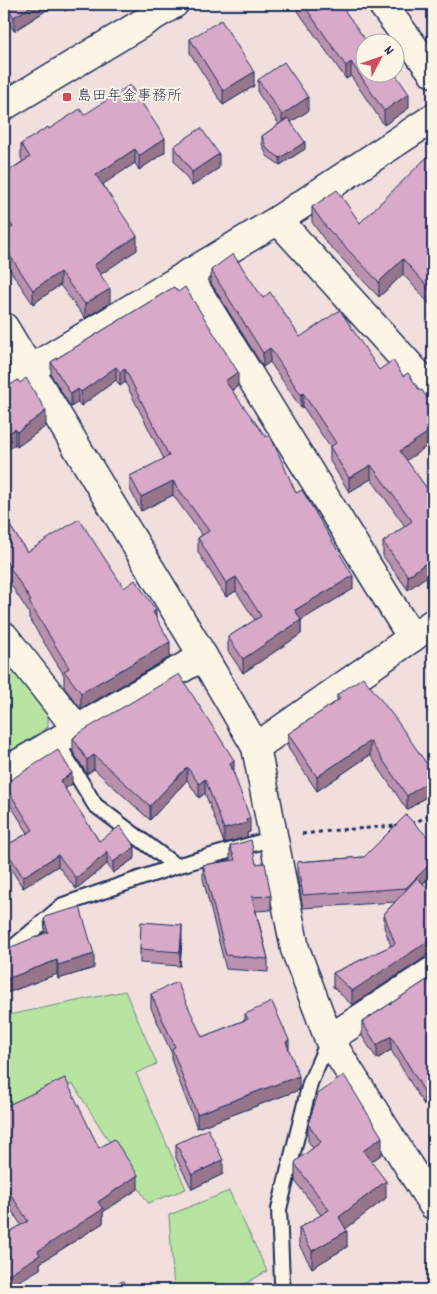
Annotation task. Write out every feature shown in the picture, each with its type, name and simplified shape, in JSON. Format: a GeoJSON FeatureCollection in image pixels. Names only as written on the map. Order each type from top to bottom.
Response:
{"type":"FeatureCollection","features":[{"type":"Feature","properties":{"kind":"street"},"geometry":{"type":"LineString","coordinates":[[4,106],[145,12],[174,4]]}},
{"type":"Feature","properties":{"kind":"street"},"geometry":{"type":"LineString","coordinates":[[382,4],[433,73]]}},
{"type":"Feature","properties":{"kind":"street"},"geometry":{"type":"LineString","coordinates":[[4,385],[278,220],[433,118]]}},
{"type":"Feature","properties":{"kind":"street"},"geometry":{"type":"LineString","coordinates":[[278,220],[433,391]]}},
{"type":"Feature","properties":{"kind":"street"},"geometry":{"type":"LineString","coordinates":[[187,274],[422,631],[256,747]]}},
{"type":"Feature","properties":{"kind":"street"},"geometry":{"type":"LineString","coordinates":[[4,327],[256,747],[295,949],[329,1039],[433,1205]]}},
{"type":"Feature","properties":{"kind":"street"},"geometry":{"type":"LineString","coordinates":[[4,636],[66,735]]}},
{"type":"Feature","properties":{"kind":"street"},"geometry":{"type":"LineString","coordinates":[[4,772],[203,656]]}},
{"type":"Feature","properties":{"kind":"street"},"geometry":{"type":"LineString","coordinates":[[329,1039],[433,971]]}},
{"type":"Feature","properties":{"kind":"lane"},"geometry":{"type":"LineString","coordinates":[[66,735],[95,805],[176,866]]}},
{"type":"Feature","properties":{"kind":"lane"},"geometry":{"type":"LineString","coordinates":[[4,955],[63,905],[176,866],[274,838]]}},
{"type":"Feature","properties":{"kind":"lane"},"geometry":{"type":"LineString","coordinates":[[284,1290],[279,1208],[310,1083],[329,1039]]}},
{"type":"Feature","properties":{"kind":"path"},"geometry":{"type":"LineString","coordinates":[[409,825],[433,814]]}},
{"type":"Feature","properties":{"kind":"path"},"geometry":{"type":"LineString","coordinates":[[274,838],[339,830],[400,826]]}},
{"type":"Feature","properties":{"kind":"green space"},"geometry":{"type":"Polygon","coordinates":[[[4,657],[48,712],[48,727],[4,756],[4,657]]]}},
{"type":"Feature","properties":{"kind":"green space"},"geometry":{"type":"Polygon","coordinates":[[[125,991],[157,1064],[136,1073],[186,1189],[148,1203],[73,1084],[4,1106],[4,1016],[125,991]]]}},
{"type":"Feature","properties":{"kind":"green space"},"geometry":{"type":"Polygon","coordinates":[[[229,1191],[267,1271],[235,1290],[174,1290],[169,1215],[229,1191]]]}},
{"type":"Feature","properties":{"kind":"building"},"geometry":{"type":"Polygon","coordinates":[[[5,4],[35,4],[14,17],[5,4]]]}},
{"type":"Feature","properties":{"kind":"building"},"geometry":{"type":"Polygon","coordinates":[[[303,4],[340,4],[360,32],[354,32],[354,66],[351,62],[346,66],[303,4]]]}},
{"type":"Feature","properties":{"kind":"building"},"geometry":{"type":"Polygon","coordinates":[[[221,20],[254,72],[223,91],[190,39],[221,20]]]}},
{"type":"Feature","properties":{"kind":"building"},"geometry":{"type":"Polygon","coordinates":[[[284,62],[308,97],[282,115],[258,80],[284,62]]]}},
{"type":"Feature","properties":{"kind":"building"},"geometry":{"type":"Polygon","coordinates":[[[364,82],[401,82],[409,94],[384,111],[364,82]]]}},
{"type":"Feature","properties":{"kind":"building"},"geometry":{"type":"Polygon","coordinates":[[[130,85],[165,138],[139,156],[135,149],[96,175],[137,236],[94,265],[110,289],[85,304],[60,272],[33,290],[4,247],[4,233],[13,227],[4,214],[4,174],[30,157],[21,144],[80,109],[84,115],[130,85]]]}},
{"type":"Feature","properties":{"kind":"building"},"geometry":{"type":"Polygon","coordinates":[[[288,118],[305,142],[280,158],[267,149],[262,136],[288,118]]]}},
{"type":"Feature","properties":{"kind":"building"},"geometry":{"type":"Polygon","coordinates":[[[201,128],[219,154],[192,172],[174,146],[201,128]]]}},
{"type":"Feature","properties":{"kind":"building"},"geometry":{"type":"Polygon","coordinates":[[[433,153],[433,293],[403,259],[379,282],[326,227],[312,207],[337,190],[360,223],[433,153]]]}},
{"type":"Feature","properties":{"kind":"building"},"geometry":{"type":"Polygon","coordinates":[[[233,254],[263,298],[270,292],[300,337],[340,310],[379,370],[393,360],[403,376],[408,373],[433,407],[433,429],[400,451],[433,497],[433,558],[408,576],[383,542],[412,521],[371,465],[349,478],[330,447],[336,443],[303,393],[301,395],[270,348],[263,353],[211,270],[233,254]]]}},
{"type":"Feature","properties":{"kind":"building"},"geometry":{"type":"Polygon","coordinates":[[[174,287],[178,292],[185,287],[238,372],[225,381],[266,437],[270,435],[296,493],[302,490],[353,576],[295,610],[301,620],[243,659],[228,637],[261,616],[236,577],[226,583],[198,538],[209,531],[173,481],[141,497],[130,476],[169,456],[125,369],[120,372],[116,367],[81,392],[78,389],[71,394],[51,362],[174,287]]]}},
{"type":"Feature","properties":{"kind":"building"},"geometry":{"type":"Polygon","coordinates":[[[26,378],[46,411],[17,432],[15,429],[4,437],[4,389],[18,380],[20,383],[26,378]]]}},
{"type":"Feature","properties":{"kind":"building"},"geometry":{"type":"Polygon","coordinates":[[[4,517],[27,552],[79,519],[124,588],[135,580],[156,610],[153,612],[170,642],[81,693],[64,671],[69,668],[29,602],[31,601],[6,561],[4,562],[4,517]]]}},
{"type":"Feature","properties":{"kind":"building"},"geometry":{"type":"Polygon","coordinates":[[[179,674],[234,760],[230,763],[250,818],[246,820],[247,823],[224,829],[205,779],[199,784],[187,767],[150,806],[94,755],[87,760],[73,738],[179,674]]]}},
{"type":"Feature","properties":{"kind":"building"},"geometry":{"type":"Polygon","coordinates":[[[363,677],[395,718],[433,773],[433,778],[407,796],[370,741],[317,777],[288,734],[340,699],[337,695],[363,677]]]}},
{"type":"Feature","properties":{"kind":"building"},"geometry":{"type":"Polygon","coordinates":[[[58,750],[72,773],[60,781],[99,841],[120,826],[135,847],[113,862],[106,851],[107,853],[76,878],[58,855],[23,877],[4,847],[33,830],[4,784],[58,750]]]}},
{"type":"Feature","properties":{"kind":"building"},"geometry":{"type":"Polygon","coordinates":[[[406,815],[433,842],[433,861],[406,888],[303,895],[297,862],[364,857],[406,815]]]}},
{"type":"Feature","properties":{"kind":"building"},"geometry":{"type":"Polygon","coordinates":[[[251,840],[256,864],[265,863],[271,896],[252,897],[268,959],[226,955],[203,865],[235,860],[230,846],[251,840]]]}},
{"type":"Feature","properties":{"kind":"building"},"geometry":{"type":"Polygon","coordinates":[[[417,878],[433,893],[433,935],[424,944],[352,991],[333,973],[395,944],[384,914],[417,878]]]}},
{"type":"Feature","properties":{"kind":"building"},"geometry":{"type":"Polygon","coordinates":[[[80,907],[94,954],[58,965],[57,960],[7,979],[4,969],[4,950],[48,932],[44,919],[47,916],[80,907]]]}},
{"type":"Feature","properties":{"kind":"building"},"geometry":{"type":"Polygon","coordinates":[[[141,922],[182,925],[180,952],[140,949],[141,922]]]}},
{"type":"Feature","properties":{"kind":"building"},"geometry":{"type":"Polygon","coordinates":[[[433,976],[433,1085],[424,1091],[391,1036],[377,1045],[362,1022],[433,976]]]}},
{"type":"Feature","properties":{"kind":"building"},"geometry":{"type":"Polygon","coordinates":[[[177,982],[202,1037],[248,1019],[245,1014],[272,1002],[289,1040],[286,1042],[299,1076],[197,1114],[172,1049],[175,1047],[151,994],[177,982]]]}},
{"type":"Feature","properties":{"kind":"building"},"geometry":{"type":"Polygon","coordinates":[[[344,1075],[382,1137],[363,1151],[386,1181],[339,1217],[347,1231],[312,1251],[299,1228],[329,1210],[295,1164],[296,1161],[321,1142],[308,1124],[318,1094],[344,1075]]]}},
{"type":"Feature","properties":{"kind":"building"},"geometry":{"type":"Polygon","coordinates":[[[65,1078],[99,1148],[114,1139],[138,1175],[98,1202],[103,1209],[38,1251],[40,1255],[4,1277],[4,1235],[28,1221],[4,1184],[4,1107],[65,1078]]]}},
{"type":"Feature","properties":{"kind":"building"},"geometry":{"type":"Polygon","coordinates":[[[208,1129],[223,1160],[192,1175],[176,1144],[208,1129]]]}},
{"type":"Feature","properties":{"kind":"building"},"geometry":{"type":"Polygon","coordinates":[[[124,1281],[127,1290],[97,1289],[124,1281]]]}},
{"type":"Feature","properties":{"kind":"building"},"geometry":{"type":"Polygon","coordinates":[[[252,1284],[256,1290],[242,1290],[252,1284]]]}},
{"type":"Feature","properties":{"kind":"place","name":"島田年金事務所"},"geometry":{"type":"Point","coordinates":[67,97]}}]}
